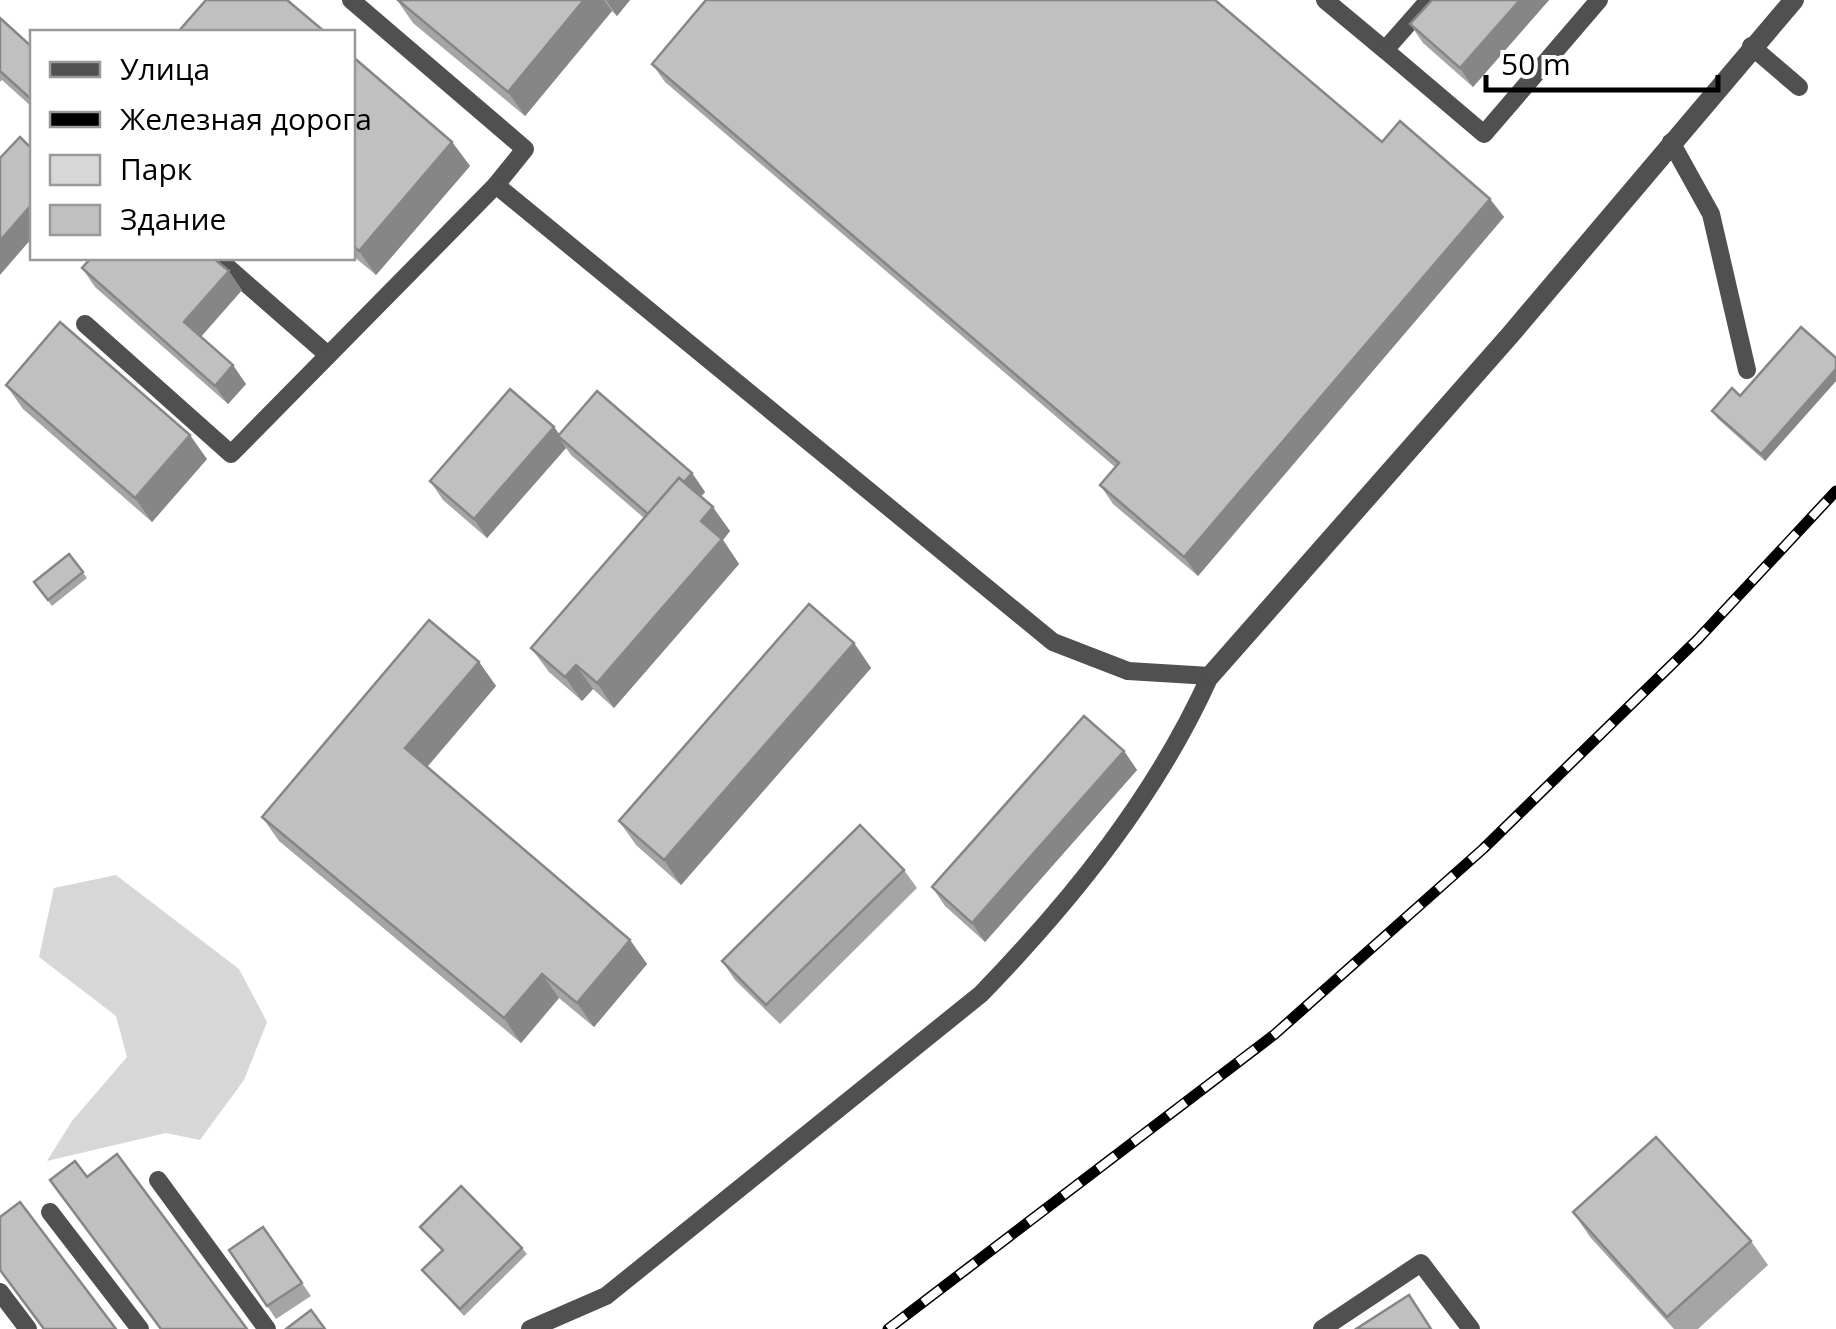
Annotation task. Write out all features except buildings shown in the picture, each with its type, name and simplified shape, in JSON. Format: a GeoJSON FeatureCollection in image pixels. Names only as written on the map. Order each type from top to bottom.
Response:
{"type":"FeatureCollection","features":[{"type":"Feature","properties":{"kind":"street"},"geometry":{"type":"LineString","coordinates":[[1210,676],[1511,334],[1751,46],[1794,0]]}},
{"type":"Feature","properties":{"kind":"lane"},"geometry":{"type":"LineString","coordinates":[[85,324],[231,454],[496,185],[525,149],[351,0]]}},
{"type":"Feature","properties":{"kind":"lane"},"geometry":{"type":"LineString","coordinates":[[1326,0],[1484,134],[1598,0]]}},
{"type":"Feature","properties":{"kind":"lane"},"geometry":{"type":"LineString","coordinates":[[1386,50],[1429,0]]}},
{"type":"Feature","properties":{"kind":"lane"},"geometry":{"type":"LineString","coordinates":[[1751,46],[1798,87]]}},
{"type":"Feature","properties":{"kind":"lane"},"geometry":{"type":"LineString","coordinates":[[1670,142],[1711,214],[1746,370]]}},
{"type":"Feature","properties":{"kind":"lane"},"geometry":{"type":"LineString","coordinates":[[496,185],[1054,642],[1128,671],[1210,676],[1180,741],[1111,844],[1025,948],[981,994],[606,1296],[530,1329]]}},
{"type":"Feature","properties":{"kind":"lane"},"geometry":{"type":"LineString","coordinates":[[219,260],[328,355]]}},
{"type":"Feature","properties":{"kind":"lane"},"geometry":{"type":"LineString","coordinates":[[158,1180],[267,1329]]}},
{"type":"Feature","properties":{"kind":"lane"},"geometry":{"type":"LineString","coordinates":[[50,1212],[140,1329]]}},
{"type":"Feature","properties":{"kind":"lane"},"geometry":{"type":"LineString","coordinates":[[1322,1329],[1421,1264],[1471,1329]]}},
{"type":"Feature","properties":{"kind":"lane"},"geometry":{"type":"LineString","coordinates":[[0,1292],[28,1329]]}},
{"type":"Feature","properties":{"kind":"green space"},"geometry":{"type":"Polygon","coordinates":[[[116,875],[239,969],[267,1022],[244,1080],[200,1140],[166,1133],[47,1161],[72,1121],[127,1057],[116,1016],[39,957],[54,888],[116,875]]]}},
{"type":"Feature","properties":{"kind":"railway"},"geometry":{"type":"LineString","coordinates":[[888,1329],[1275,1034],[1483,849],[1698,639],[1836,491]]}}]}
